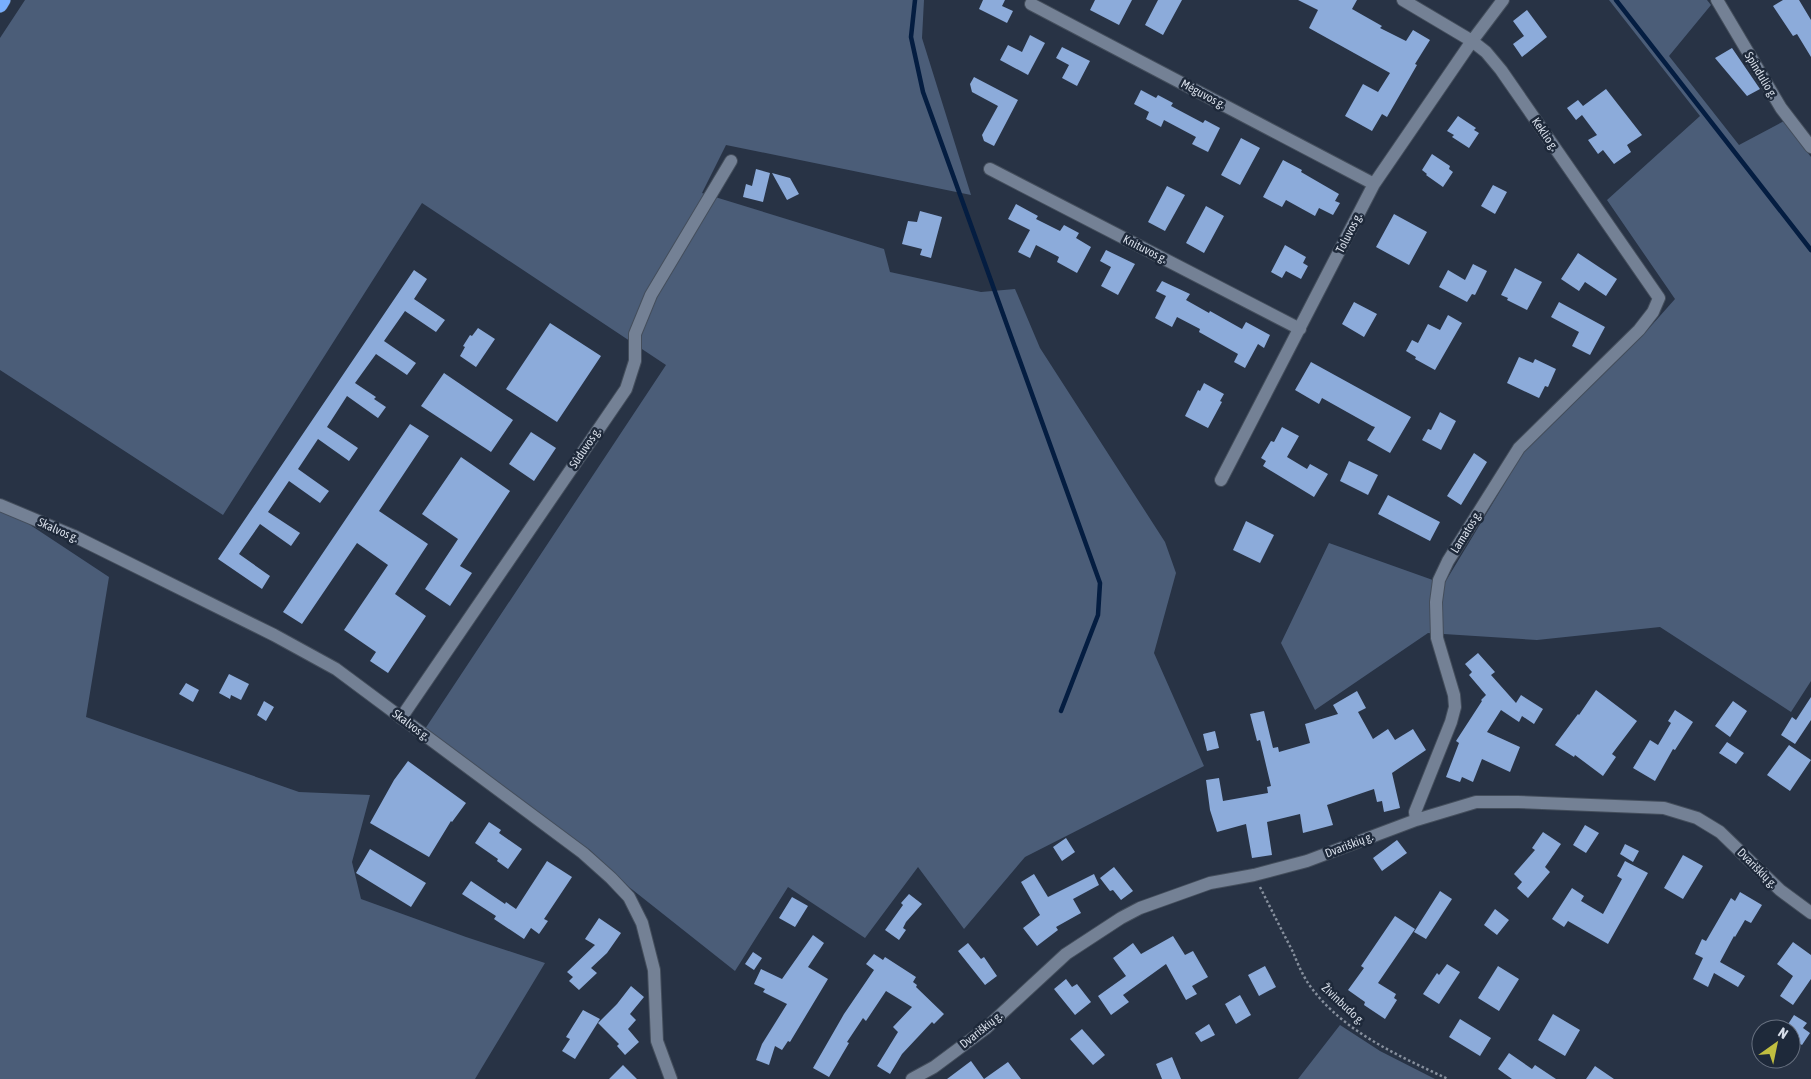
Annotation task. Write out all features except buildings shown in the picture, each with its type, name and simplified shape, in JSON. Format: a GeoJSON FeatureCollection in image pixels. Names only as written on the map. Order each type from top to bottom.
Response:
{"type":"FeatureCollection","features":[{"type":"Feature","properties":{"kind":"highway"},"geometry":{"type":"LineString","coordinates":[[0,5],[3,0]]}},
{"type":"Feature","properties":{"kind":"street","name":"Keklio g."},"geometry":{"type":"LineString","coordinates":[[1403,0],[1472,41],[1486,52],[1501,70],[1659,298]]}},
{"type":"Feature","properties":{"kind":"street","name":"Toluvos g."},"geometry":{"type":"LineString","coordinates":[[1221,480],[1374,184],[1472,41],[1503,0]]}},
{"type":"Feature","properties":{"kind":"street","name":"Spindulio g."},"geometry":{"type":"LineString","coordinates":[[1717,0],[1781,108],[1811,147]]}},
{"type":"Feature","properties":{"kind":"street","name":"Mėguvos g."},"geometry":{"type":"LineString","coordinates":[[1031,4],[1374,184]]}},
{"type":"Feature","properties":{"kind":"street","name":"Sūduvos g."},"geometry":{"type":"LineString","coordinates":[[401,718],[626,389],[635,361],[635,334],[651,295],[731,161]]}},
{"type":"Feature","properties":{"kind":"street","name":"Knituvos g."},"geometry":{"type":"LineString","coordinates":[[990,169],[1300,329]]}},
{"type":"Feature","properties":{"kind":"street","name":"Lamatos g."},"geometry":{"type":"LineString","coordinates":[[1416,820],[1415,812],[1451,722],[1455,707],[1454,695],[1437,638],[1436,602],[1439,580],[1448,561],[1519,448],[1639,330],[1653,312],[1659,298]]}},
{"type":"Feature","properties":{"kind":"street","name":"Skalvos g."},"geometry":{"type":"LineString","coordinates":[[0,505],[74,536],[336,669],[583,853],[629,896],[642,923],[654,970],[657,1041],[671,1079]]}},
{"type":"Feature","properties":{"kind":"street","name":"Dvariškių g."},"geometry":{"type":"LineString","coordinates":[[912,1079],[934,1073],[1066,954],[1121,918],[1168,897],[1210,883],[1254,875],[1307,861],[1416,820],[1476,802],[1498,801],[1664,808],[1697,818],[1720,832],[1780,890],[1811,913]]}},
{"type":"Feature","properties":{"kind":"path","name":"Živinbudo g."},"geometry":{"type":"LineString","coordinates":[[1254,875],[1308,982],[1324,1002],[1347,1024],[1372,1041],[1448,1079]]}},
{"type":"Feature","properties":{"kind":"shaded area"},"geometry":{"type":"Polygon","coordinates":[[[25,0],[924,0],[922,38],[971,195],[726,145],[702,193],[884,249],[890,272],[981,292],[1015,289],[1040,348],[1165,542],[1176,573],[1154,653],[1204,766],[1025,857],[964,929],[918,867],[865,938],[788,887],[735,971],[629,887],[590,850],[423,732],[666,365],[422,203],[223,515],[0,370],[0,38],[25,0]]]}},
{"type":"Feature","properties":{"kind":"shaded area"},"geometry":{"type":"Polygon","coordinates":[[[1609,0],[1707,0],[1711,5],[1669,56],[1739,145],[1784,121],[1811,157],[1811,681],[1791,712],[1660,627],[1537,640],[1428,633],[1315,710],[1281,643],[1329,543],[1444,584],[1523,453],[1643,335],[1675,299],[1607,200],[1700,116],[1609,0]]]}},
{"type":"Feature","properties":{"kind":"shaded area"},"geometry":{"type":"Polygon","coordinates":[[[0,505],[109,577],[86,717],[299,792],[370,795],[352,862],[361,899],[545,963],[475,1079],[0,1079],[0,505]]]}},
{"type":"Feature","properties":{"kind":"shaded area"},"geometry":{"type":"Polygon","coordinates":[[[1340,1025],[1380,1051],[1435,1079],[1298,1079],[1340,1025]]]}},
{"type":"Feature","properties":{"kind":"waterway"},"geometry":{"type":"LineString","coordinates":[[915,0],[911,37],[923,92],[1100,583],[1098,615],[1061,711]]}},
{"type":"Feature","properties":{"kind":"waterway"},"geometry":{"type":"LineString","coordinates":[[1616,0],[1811,250]]}}]}
